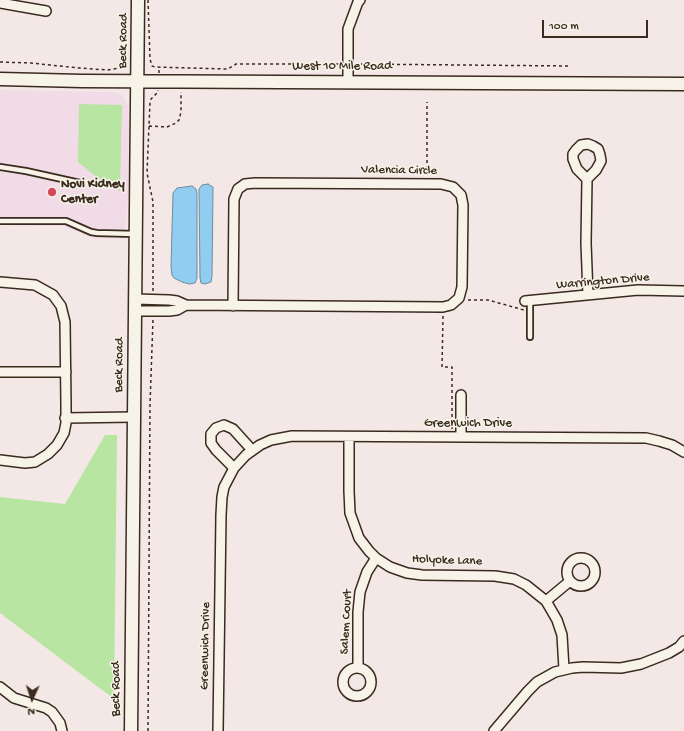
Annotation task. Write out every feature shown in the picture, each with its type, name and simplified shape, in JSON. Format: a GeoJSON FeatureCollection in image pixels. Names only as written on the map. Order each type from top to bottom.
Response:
{"type":"FeatureCollection","features":[{"type":"Feature","properties":{"kind":"main road","name":"Beck Road"},"geometry":{"type":"LineString","coordinates":[[131,731],[138,0]]}},
{"type":"Feature","properties":{"kind":"main road","name":"West 10 Mile Road"},"geometry":{"type":"LineString","coordinates":[[0,79],[82,81],[137,80],[684,84]]}},
{"type":"Feature","properties":{"kind":"street"},"geometry":{"type":"LineString","coordinates":[[348,82],[348,29],[357,1]]}},
{"type":"Feature","properties":{"kind":"street"},"geometry":{"type":"LineString","coordinates":[[0,3],[46,11]]}},
{"type":"Feature","properties":{"kind":"street"},"geometry":{"type":"LineString","coordinates":[[586,179],[588,295]]}},
{"type":"Feature","properties":{"kind":"street","name":"Valencia Circle"},"geometry":{"type":"LineString","coordinates":[[135,305],[153,299],[177,301],[186,305],[233,306],[443,307],[451,306],[459,298],[462,287],[461,195],[453,187],[446,184],[245,184],[238,189],[234,199],[233,306]]}},
{"type":"Feature","properties":{"kind":"street"},"geometry":{"type":"LineString","coordinates":[[0,282],[35,285],[53,295],[61,306],[65,322],[66,372],[64,433],[57,445],[48,454],[34,462],[25,463],[0,460]]}},
{"type":"Feature","properties":{"kind":"street","name":"Warrington Drive"},"geometry":{"type":"LineString","coordinates":[[526,304],[588,295],[638,290],[684,291]]}},
{"type":"Feature","properties":{"kind":"street","name":"Valencia Circle"},"geometry":{"type":"LineString","coordinates":[[135,305],[152,311],[177,310],[186,305]]}},
{"type":"Feature","properties":{"kind":"street"},"geometry":{"type":"LineString","coordinates":[[0,372],[66,372]]}},
{"type":"Feature","properties":{"kind":"street"},"geometry":{"type":"LineString","coordinates":[[456,437],[462,395]]}},
{"type":"Feature","properties":{"kind":"street"},"geometry":{"type":"LineString","coordinates":[[65,418],[134,417]]}},
{"type":"Feature","properties":{"kind":"street"},"geometry":{"type":"LineString","coordinates":[[234,468],[211,443],[211,434],[216,428],[224,425],[233,429],[252,450]]}},
{"type":"Feature","properties":{"kind":"street","name":"Greenwich Drive"},"geometry":{"type":"LineString","coordinates":[[218,731],[221,506],[224,487],[234,468],[252,450],[260,445],[292,436],[646,438],[660,440],[684,452]]}},
{"type":"Feature","properties":{"kind":"street","name":"Holyoke Lane"},"geometry":{"type":"LineString","coordinates":[[349,436],[350,513],[359,538],[376,558],[398,570],[416,574],[505,577],[526,585],[546,601],[560,627],[562,635],[564,669]]}},
{"type":"Feature","properties":{"kind":"street","name":"Salem Court"},"geometry":{"type":"LineString","coordinates":[[358,668],[358,612],[360,592],[367,572],[376,558]]}},
{"type":"Feature","properties":{"kind":"street"},"geometry":{"type":"LineString","coordinates":[[546,601],[570,581]]}},
{"type":"Feature","properties":{"kind":"street"},"geometry":{"type":"LineString","coordinates":[[494,731],[537,682],[556,672],[564,669],[583,667],[621,668],[656,659],[682,647]]}},
{"type":"Feature","properties":{"kind":"street"},"geometry":{"type":"LineString","coordinates":[[0,687],[14,698],[46,708],[56,716],[62,731]]}},
{"type":"Feature","properties":{"kind":"lane"},"geometry":{"type":"LineString","coordinates":[[0,167],[80,183]]}},
{"type":"Feature","properties":{"kind":"lane"},"geometry":{"type":"LineString","coordinates":[[0,221],[66,221],[91,232],[136,234]]}},
{"type":"Feature","properties":{"kind":"lane"},"geometry":{"type":"LineString","coordinates":[[526,304],[530,337]]}},
{"type":"Feature","properties":{"kind":"path"},"geometry":{"type":"LineString","coordinates":[[148,0],[150,59],[152,66],[155,67],[228,69],[236,64],[571,66]]}},
{"type":"Feature","properties":{"kind":"path"},"geometry":{"type":"LineString","coordinates":[[0,62],[31,62],[107,70],[119,68],[124,61]]}},
{"type":"Feature","properties":{"kind":"path"},"geometry":{"type":"LineString","coordinates":[[150,126],[167,126],[176,123],[179,120],[181,112],[181,92]]}},
{"type":"Feature","properties":{"kind":"path"},"geometry":{"type":"LineString","coordinates":[[153,299],[152,202],[147,173],[150,102],[151,99],[158,93]]}},
{"type":"Feature","properties":{"kind":"path"},"geometry":{"type":"LineString","coordinates":[[427,102],[427,175]]}},
{"type":"Feature","properties":{"kind":"path"},"geometry":{"type":"LineString","coordinates":[[468,300],[488,300],[526,304]]}},
{"type":"Feature","properties":{"kind":"path"},"geometry":{"type":"LineString","coordinates":[[148,731],[152,311]]}},
{"type":"Feature","properties":{"kind":"path"},"geometry":{"type":"LineString","coordinates":[[443,316],[442,367],[452,367],[456,437]]}},
{"type":"Feature","properties":{"kind":"shaded area"},"geometry":{"type":"Polygon","coordinates":[[[0,90],[112,92],[122,95],[128,105],[130,180],[124,239],[95,239],[63,226],[0,225],[0,90]]]}},
{"type":"Feature","properties":{"kind":"green space"},"geometry":{"type":"Polygon","coordinates":[[[79,104],[122,105],[120,191],[98,178],[78,162],[79,104]]]}},
{"type":"Feature","properties":{"kind":"green space"},"geometry":{"type":"Polygon","coordinates":[[[105,435],[117,435],[114,699],[0,613],[0,497],[65,504],[105,435]]]}},
{"type":"Feature","properties":{"kind":"water"},"geometry":{"type":"Polygon","coordinates":[[[208,184],[213,187],[212,276],[211,282],[205,284],[201,283],[200,278],[199,189],[202,185],[208,184]]]}},
{"type":"Feature","properties":{"kind":"water"},"geometry":{"type":"Polygon","coordinates":[[[192,186],[196,189],[197,193],[197,278],[195,283],[189,284],[174,278],[172,275],[173,193],[177,188],[192,186]]]}},
{"type":"Feature","properties":{"kind":"place","name":"Novi Kidney Center"},"geometry":{"type":"Point","coordinates":[52,192]}}]}
